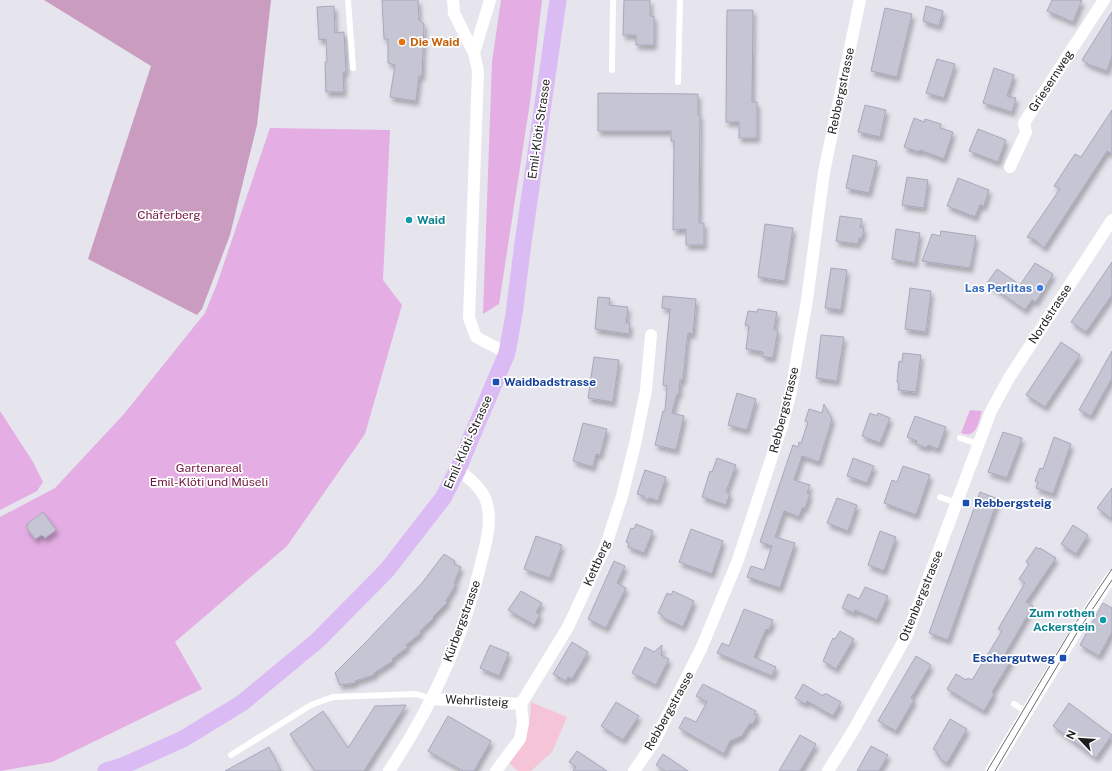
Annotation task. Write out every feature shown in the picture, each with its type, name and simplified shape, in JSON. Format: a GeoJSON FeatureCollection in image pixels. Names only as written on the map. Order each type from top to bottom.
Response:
{"type":"FeatureCollection","features":[{"type":"Feature","properties":{"kind":"street"},"geometry":{"type":"LineString","coordinates":[[453,0],[454,13],[474,53],[478,71],[469,318],[476,337],[507,353]]}},
{"type":"Feature","properties":{"kind":"street"},"geometry":{"type":"LineString","coordinates":[[474,53],[490,0]]}},
{"type":"Feature","properties":{"kind":"street","name":"Emil-Klöti-Strasse"},"geometry":{"type":"LineString","coordinates":[[106,771],[125,765],[183,738],[242,703],[318,640],[387,570],[443,498],[458,469],[507,353],[558,0]]}},
{"type":"Feature","properties":{"kind":"street","name":"Rebbergstrasse"},"geometry":{"type":"LineString","coordinates":[[634,771],[654,742],[701,649],[738,560],[783,423],[791,391],[807,300],[824,172],[860,0]]}},
{"type":"Feature","properties":{"kind":"street","name":"Griesernweg"},"geometry":{"type":"LineString","coordinates":[[1010,167],[1026,132],[1024,123],[1104,0]]}},
{"type":"Feature","properties":{"kind":"street","name":"Nordstrasse"},"geometry":{"type":"LineString","coordinates":[[991,411],[1009,378],[1112,220]]}},
{"type":"Feature","properties":{"kind":"street","name":"Kettberg"},"geometry":{"type":"LineString","coordinates":[[521,704],[568,627],[606,545],[622,496],[635,444],[646,390],[651,335]]}},
{"type":"Feature","properties":{"kind":"street","name":"Ottenbergstrasse"},"geometry":{"type":"LineString","coordinates":[[828,771],[853,731],[908,635],[991,411]]}},
{"type":"Feature","properties":{"kind":"street","name":"Kürbergstrasse"},"geometry":{"type":"LineString","coordinates":[[389,771],[408,742],[432,699],[470,604],[489,530],[487,502],[478,488],[458,469]]}},
{"type":"Feature","properties":{"kind":"street"},"geometry":{"type":"LineString","coordinates":[[992,771],[1088,612],[1112,576]]}},
{"type":"Feature","properties":{"kind":"street","name":"Wehrlisteig"},"geometry":{"type":"LineString","coordinates":[[432,699],[521,704]]}},
{"type":"Feature","properties":{"kind":"street"},"geometry":{"type":"LineString","coordinates":[[496,771],[520,739],[523,723],[521,704]]}},
{"type":"Feature","properties":{"kind":"lane"},"geometry":{"type":"LineString","coordinates":[[348,0],[353,68]]}},
{"type":"Feature","properties":{"kind":"lane"},"geometry":{"type":"LineString","coordinates":[[612,70],[613,0]]}},
{"type":"Feature","properties":{"kind":"lane"},"geometry":{"type":"LineString","coordinates":[[678,82],[680,0]]}},
{"type":"Feature","properties":{"kind":"lane"},"geometry":{"type":"LineString","coordinates":[[960,438],[978,444]]}},
{"type":"Feature","properties":{"kind":"lane"},"geometry":{"type":"LineString","coordinates":[[940,497],[957,503]]}},
{"type":"Feature","properties":{"kind":"lane"},"geometry":{"type":"LineString","coordinates":[[231,755],[311,705],[333,697],[416,694],[432,699]]}},
{"type":"Feature","properties":{"kind":"lane"},"geometry":{"type":"LineString","coordinates":[[1014,704],[1027,712]]}},
{"type":"Feature","properties":{"kind":"green space","name":"Chäferberg"},"geometry":{"type":"Polygon","coordinates":[[[44,0],[271,0],[257,125],[230,235],[202,309],[197,315],[88,259],[151,66],[44,0]]]}},
{"type":"Feature","properties":{"kind":"green space"},"geometry":{"type":"Polygon","coordinates":[[[501,0],[542,0],[530,102],[499,304],[483,314],[492,62],[501,0]]]}},
{"type":"Feature","properties":{"kind":"green space","name":"Gartenareal Emil-Klöti und Müseli"},"geometry":{"type":"Polygon","coordinates":[[[270,128],[390,130],[383,280],[402,305],[365,434],[287,546],[175,642],[202,689],[52,762],[0,771],[0,517],[55,488],[124,414],[205,313],[217,284],[270,128]]]}},
{"type":"Feature","properties":{"kind":"green space"},"geometry":{"type":"Polygon","coordinates":[[[970,410],[982,411],[978,425],[974,432],[970,434],[961,433],[970,410]]]}},
{"type":"Feature","properties":{"kind":"green space"},"geometry":{"type":"Polygon","coordinates":[[[0,411],[33,462],[43,482],[37,491],[0,510],[0,411]]]}},
{"type":"Feature","properties":{"kind":"shaded area"},"geometry":{"type":"Polygon","coordinates":[[[531,702],[567,717],[552,752],[531,771],[518,771],[508,762],[523,741],[526,734],[530,720],[531,702]]]}},
{"type":"Feature","properties":{"kind":"building"},"geometry":{"type":"Polygon","coordinates":[[[382,0],[418,0],[419,20],[424,24],[422,76],[419,76],[416,101],[390,97],[395,65],[388,63],[388,39],[384,39],[382,0]]]}},
{"type":"Feature","properties":{"kind":"building"},"geometry":{"type":"Polygon","coordinates":[[[624,0],[650,0],[650,16],[654,16],[654,45],[636,45],[636,35],[623,35],[624,0]]]}},
{"type":"Feature","properties":{"kind":"building"},"geometry":{"type":"Polygon","coordinates":[[[1052,0],[1082,0],[1073,22],[1047,11],[1052,0]]]}},
{"type":"Feature","properties":{"kind":"building"},"geometry":{"type":"Polygon","coordinates":[[[334,6],[335,33],[344,32],[346,72],[343,72],[344,92],[326,92],[326,39],[319,40],[317,7],[334,6]]]}},
{"type":"Feature","properties":{"kind":"building"},"geometry":{"type":"Polygon","coordinates":[[[926,6],[943,11],[939,26],[923,21],[926,6]]]}},
{"type":"Feature","properties":{"kind":"building"},"geometry":{"type":"Polygon","coordinates":[[[885,8],[912,14],[897,77],[871,71],[885,8]]]}},
{"type":"Feature","properties":{"kind":"building"},"geometry":{"type":"Polygon","coordinates":[[[727,10],[753,10],[752,102],[757,102],[757,138],[739,138],[739,122],[726,122],[727,10]]]}},
{"type":"Feature","properties":{"kind":"building"},"geometry":{"type":"Polygon","coordinates":[[[1112,12],[1112,56],[1107,71],[1090,65],[1082,60],[1112,12]]]}},
{"type":"Feature","properties":{"kind":"building"},"geometry":{"type":"Polygon","coordinates":[[[937,59],[955,64],[944,98],[926,93],[937,59]]]}},
{"type":"Feature","properties":{"kind":"building"},"geometry":{"type":"Polygon","coordinates":[[[994,68],[1014,75],[1007,96],[1016,98],[1012,112],[983,103],[994,68]]]}},
{"type":"Feature","properties":{"kind":"building"},"geometry":{"type":"Polygon","coordinates":[[[598,93],[698,94],[698,115],[700,115],[699,223],[704,223],[704,245],[686,245],[686,229],[673,230],[674,141],[671,141],[671,131],[598,131],[598,93]]]}},
{"type":"Feature","properties":{"kind":"building"},"geometry":{"type":"Polygon","coordinates":[[[865,105],[886,110],[880,137],[858,132],[865,105]]]}},
{"type":"Feature","properties":{"kind":"building"},"geometry":{"type":"Polygon","coordinates":[[[1112,110],[1112,154],[1107,151],[1044,248],[1035,240],[1027,237],[1060,189],[1054,186],[1075,154],[1081,157],[1112,110]]]}},
{"type":"Feature","properties":{"kind":"building"},"geometry":{"type":"Polygon","coordinates":[[[914,118],[924,122],[925,119],[941,124],[940,128],[953,132],[944,159],[920,150],[919,152],[904,147],[914,118]]]}},
{"type":"Feature","properties":{"kind":"building"},"geometry":{"type":"Polygon","coordinates":[[[978,129],[1006,140],[998,162],[969,151],[978,129]]]}},
{"type":"Feature","properties":{"kind":"building"},"geometry":{"type":"Polygon","coordinates":[[[853,155],[877,161],[869,193],[846,188],[853,155]]]}},
{"type":"Feature","properties":{"kind":"building"},"geometry":{"type":"Polygon","coordinates":[[[907,177],[928,180],[924,208],[902,205],[907,177]]]}},
{"type":"Feature","properties":{"kind":"building"},"geometry":{"type":"Polygon","coordinates":[[[958,178],[989,190],[984,206],[980,205],[975,217],[947,206],[958,178]]]}},
{"type":"Feature","properties":{"kind":"building"},"geometry":{"type":"Polygon","coordinates":[[[840,216],[862,219],[860,227],[864,228],[862,238],[859,238],[858,244],[836,241],[840,216]]]}},
{"type":"Feature","properties":{"kind":"building"},"geometry":{"type":"Polygon","coordinates":[[[765,224],[793,228],[785,281],[758,277],[765,224]]]}},
{"type":"Feature","properties":{"kind":"building"},"geometry":{"type":"Polygon","coordinates":[[[896,229],[920,233],[915,263],[892,259],[896,229]]]}},
{"type":"Feature","properties":{"kind":"building"},"geometry":{"type":"Polygon","coordinates":[[[941,231],[976,236],[970,268],[922,261],[932,234],[940,236],[941,231]]]}},
{"type":"Feature","properties":{"kind":"building"},"geometry":{"type":"Polygon","coordinates":[[[1112,262],[1112,295],[1086,332],[1071,322],[1112,262]]]}},
{"type":"Feature","properties":{"kind":"building"},"geometry":{"type":"Polygon","coordinates":[[[1035,263],[1053,274],[1036,302],[1032,300],[1025,310],[987,283],[997,269],[1020,285],[1035,263]]]}},
{"type":"Feature","properties":{"kind":"building"},"geometry":{"type":"Polygon","coordinates":[[[831,268],[847,270],[841,310],[825,308],[831,268]]]}},
{"type":"Feature","properties":{"kind":"building"},"geometry":{"type":"Polygon","coordinates":[[[910,288],[931,291],[926,332],[905,329],[910,288]]]}},
{"type":"Feature","properties":{"kind":"building"},"geometry":{"type":"Polygon","coordinates":[[[663,296],[696,299],[693,334],[688,333],[683,380],[680,380],[679,394],[677,394],[672,413],[684,416],[676,450],[655,445],[663,411],[665,411],[667,386],[663,385],[670,309],[662,308],[663,296]]]}},
{"type":"Feature","properties":{"kind":"building"},"geometry":{"type":"Polygon","coordinates":[[[598,297],[610,298],[609,305],[628,307],[626,323],[630,323],[629,334],[595,329],[598,297]]]}},
{"type":"Feature","properties":{"kind":"building"},"geometry":{"type":"Polygon","coordinates":[[[758,309],[777,312],[774,329],[778,330],[773,358],[762,356],[763,352],[746,349],[749,326],[745,325],[748,311],[757,312],[758,309]]]}},
{"type":"Feature","properties":{"kind":"building"},"geometry":{"type":"Polygon","coordinates":[[[821,335],[844,337],[837,381],[816,378],[821,335]]]}},
{"type":"Feature","properties":{"kind":"building"},"geometry":{"type":"Polygon","coordinates":[[[1061,342],[1080,355],[1045,407],[1026,395],[1061,342]]]}},
{"type":"Feature","properties":{"kind":"building"},"geometry":{"type":"Polygon","coordinates":[[[1112,351],[1112,378],[1091,416],[1079,410],[1112,351]]]}},
{"type":"Feature","properties":{"kind":"building"},"geometry":{"type":"Polygon","coordinates":[[[903,353],[921,355],[916,392],[898,390],[899,383],[897,382],[899,361],[902,362],[903,353]]]}},
{"type":"Feature","properties":{"kind":"building"},"geometry":{"type":"Polygon","coordinates":[[[594,357],[619,360],[613,402],[588,398],[594,357]]]}},
{"type":"Feature","properties":{"kind":"building"},"geometry":{"type":"Polygon","coordinates":[[[737,393],[756,399],[747,430],[728,425],[737,393]]]}},
{"type":"Feature","properties":{"kind":"building"},"geometry":{"type":"Polygon","coordinates":[[[824,404],[832,419],[819,462],[802,456],[794,480],[810,485],[807,493],[810,494],[805,508],[802,508],[799,517],[784,511],[775,537],[795,543],[780,588],[747,577],[751,566],[764,570],[772,546],[760,542],[793,445],[798,447],[799,442],[801,443],[808,422],[805,421],[809,409],[822,413],[824,404]]]}},
{"type":"Feature","properties":{"kind":"building"},"geometry":{"type":"Polygon","coordinates":[[[870,413],[877,416],[878,413],[890,418],[880,443],[862,436],[870,413]]]}},
{"type":"Feature","properties":{"kind":"building"},"geometry":{"type":"Polygon","coordinates":[[[915,416],[946,427],[938,449],[928,445],[927,448],[916,444],[917,441],[907,437],[915,416]]]}},
{"type":"Feature","properties":{"kind":"building"},"geometry":{"type":"Polygon","coordinates":[[[583,423],[607,429],[600,455],[596,454],[593,467],[573,461],[583,423]]]}},
{"type":"Feature","properties":{"kind":"building"},"geometry":{"type":"Polygon","coordinates":[[[1003,432],[1022,438],[1007,478],[988,472],[1003,432]]]}},
{"type":"Feature","properties":{"kind":"building"},"geometry":{"type":"Polygon","coordinates":[[[1054,437],[1071,444],[1053,494],[1036,488],[1038,482],[1035,481],[1040,468],[1043,469],[1054,437]]]}},
{"type":"Feature","properties":{"kind":"building"},"geometry":{"type":"Polygon","coordinates":[[[717,458],[736,465],[726,492],[730,493],[726,505],[702,497],[710,471],[712,472],[717,458]]]}},
{"type":"Feature","properties":{"kind":"building"},"geometry":{"type":"Polygon","coordinates":[[[853,458],[874,466],[867,483],[847,476],[853,458]]]}},
{"type":"Feature","properties":{"kind":"building"},"geometry":{"type":"Polygon","coordinates":[[[903,466],[930,475],[916,515],[884,503],[892,480],[897,482],[903,466]]]}},
{"type":"Feature","properties":{"kind":"building"},"geometry":{"type":"Polygon","coordinates":[[[645,470],[666,477],[658,501],[650,498],[645,500],[644,496],[637,494],[645,470]]]}},
{"type":"Feature","properties":{"kind":"building"},"geometry":{"type":"Polygon","coordinates":[[[1112,488],[1112,519],[1097,508],[1112,488]]]}},
{"type":"Feature","properties":{"kind":"building"},"geometry":{"type":"Polygon","coordinates":[[[980,492],[998,499],[948,640],[929,633],[980,492]]]}},
{"type":"Feature","properties":{"kind":"building"},"geometry":{"type":"Polygon","coordinates":[[[837,498],[857,505],[848,531],[827,523],[837,498]]]}},
{"type":"Feature","properties":{"kind":"building"},"geometry":{"type":"Polygon","coordinates":[[[43,512],[56,530],[45,538],[42,535],[35,539],[26,527],[28,526],[27,524],[43,512]]]}},
{"type":"Feature","properties":{"kind":"building"},"geometry":{"type":"Polygon","coordinates":[[[636,524],[653,531],[644,553],[628,547],[629,543],[626,542],[631,528],[634,529],[636,524]]]}},
{"type":"Feature","properties":{"kind":"building"},"geometry":{"type":"Polygon","coordinates":[[[1073,525],[1088,535],[1076,554],[1061,544],[1073,525]]]}},
{"type":"Feature","properties":{"kind":"building"},"geometry":{"type":"Polygon","coordinates":[[[691,529],[723,541],[712,574],[679,562],[691,529]]]}},
{"type":"Feature","properties":{"kind":"building"},"geometry":{"type":"Polygon","coordinates":[[[880,531],[896,537],[884,571],[868,565],[880,531]]]}},
{"type":"Feature","properties":{"kind":"building"},"geometry":{"type":"Polygon","coordinates":[[[536,536],[562,545],[550,578],[524,569],[536,536]]]}},
{"type":"Feature","properties":{"kind":"building"},"geometry":{"type":"Polygon","coordinates":[[[1036,547],[1056,558],[1026,602],[1033,606],[1005,654],[1012,659],[992,692],[994,694],[984,711],[947,689],[956,674],[966,680],[968,678],[972,680],[1002,631],[998,629],[1025,583],[1019,579],[1029,564],[1026,562],[1036,547]]]}},
{"type":"Feature","properties":{"kind":"building"},"geometry":{"type":"Polygon","coordinates":[[[444,554],[455,561],[454,564],[461,567],[454,583],[456,584],[446,601],[448,602],[420,631],[421,633],[406,645],[408,647],[392,659],[393,661],[374,673],[374,675],[355,681],[355,683],[340,685],[335,673],[422,583],[444,554]]]}},
{"type":"Feature","properties":{"kind":"building"},"geometry":{"type":"Polygon","coordinates":[[[614,561],[625,566],[617,583],[626,588],[606,628],[588,619],[614,561]]]}},
{"type":"Feature","properties":{"kind":"building"},"geometry":{"type":"Polygon","coordinates":[[[865,587],[888,596],[877,620],[855,610],[854,613],[842,608],[848,594],[859,599],[865,587]]]}},
{"type":"Feature","properties":{"kind":"building"},"geometry":{"type":"Polygon","coordinates":[[[521,591],[542,603],[536,612],[540,615],[534,625],[508,610],[521,591]]]}},
{"type":"Feature","properties":{"kind":"building"},"geometry":{"type":"Polygon","coordinates":[[[673,591],[694,601],[683,627],[662,617],[662,615],[658,613],[667,593],[671,595],[673,591]]]}},
{"type":"Feature","properties":{"kind":"building","name":"Zum rothen Ackerstein"},"geometry":{"type":"Polygon","coordinates":[[[1103,603],[1112,608],[1112,632],[1099,656],[1080,645],[1103,603]]]}},
{"type":"Feature","properties":{"kind":"building"},"geometry":{"type":"Polygon","coordinates":[[[744,609],[773,620],[769,630],[766,629],[754,657],[776,667],[772,676],[717,653],[722,643],[729,646],[744,609]]]}},
{"type":"Feature","properties":{"kind":"building"},"geometry":{"type":"Polygon","coordinates":[[[840,631],[854,639],[836,669],[823,661],[833,638],[835,639],[840,631]]]}},
{"type":"Feature","properties":{"kind":"building"},"geometry":{"type":"Polygon","coordinates":[[[572,642],[588,652],[572,679],[568,677],[566,681],[553,674],[572,642]]]}},
{"type":"Feature","properties":{"kind":"building"},"geometry":{"type":"Polygon","coordinates":[[[490,645],[509,653],[499,676],[480,668],[490,645]]]}},
{"type":"Feature","properties":{"kind":"building"},"geometry":{"type":"Polygon","coordinates":[[[662,645],[661,655],[669,659],[656,685],[632,673],[645,647],[654,652],[662,645]]]}},
{"type":"Feature","properties":{"kind":"building"},"geometry":{"type":"Polygon","coordinates":[[[916,656],[931,665],[911,698],[914,700],[896,731],[878,721],[916,656]]]}},
{"type":"Feature","properties":{"kind":"building"},"geometry":{"type":"Polygon","coordinates":[[[703,684],[756,711],[754,714],[758,715],[752,725],[750,723],[742,736],[730,741],[724,754],[679,728],[685,717],[696,722],[707,702],[696,696],[703,684]]]}},
{"type":"Feature","properties":{"kind":"building"},"geometry":{"type":"Polygon","coordinates":[[[803,684],[823,696],[824,694],[827,694],[841,702],[833,716],[807,701],[805,704],[795,698],[803,684]]]}},
{"type":"Feature","properties":{"kind":"building"},"geometry":{"type":"Polygon","coordinates":[[[616,702],[639,716],[623,740],[601,726],[616,702]]]}},
{"type":"Feature","properties":{"kind":"building"},"geometry":{"type":"Polygon","coordinates":[[[1069,703],[1112,735],[1096,758],[1053,726],[1069,703]]]}},
{"type":"Feature","properties":{"kind":"building"},"geometry":{"type":"Polygon","coordinates":[[[406,705],[364,771],[315,771],[290,734],[323,711],[348,748],[375,706],[406,705]]]}},
{"type":"Feature","properties":{"kind":"building"},"geometry":{"type":"Polygon","coordinates":[[[448,716],[491,741],[474,771],[463,771],[428,751],[448,716]]]}},
{"type":"Feature","properties":{"kind":"building"},"geometry":{"type":"Polygon","coordinates":[[[950,719],[967,729],[947,763],[941,760],[936,751],[933,749],[950,719]]]}},
{"type":"Feature","properties":{"kind":"building"},"geometry":{"type":"Polygon","coordinates":[[[800,735],[816,744],[800,771],[779,771],[800,735]]]}},
{"type":"Feature","properties":{"kind":"building"},"geometry":{"type":"Polygon","coordinates":[[[871,746],[888,755],[879,771],[857,771],[871,746]]]}},
{"type":"Feature","properties":{"kind":"building"},"geometry":{"type":"Polygon","coordinates":[[[269,747],[281,771],[225,771],[269,747]]]}},
{"type":"Feature","properties":{"kind":"building"},"geometry":{"type":"Polygon","coordinates":[[[577,751],[607,771],[573,771],[576,767],[569,762],[577,751]]]}},
{"type":"Feature","properties":{"kind":"building"},"geometry":{"type":"Polygon","coordinates":[[[663,754],[688,771],[665,771],[656,765],[663,754]]]}},
{"type":"Feature","properties":{"kind":"tram line"},"geometry":{"type":"LineString","coordinates":[[987,771],[1073,627],[1112,569]]}},
{"type":"Feature","properties":{"kind":"tram line"},"geometry":{"type":"LineString","coordinates":[[995,771],[1078,631],[1112,580]]}},
{"type":"Feature","properties":{"kind":"place","name":"Die Waid"},"geometry":{"type":"Point","coordinates":[402,42]}},
{"type":"Feature","properties":{"kind":"place","name":"Waid"},"geometry":{"type":"Point","coordinates":[409,220]}},
{"type":"Feature","properties":{"kind":"place","name":"Las Perlitas"},"geometry":{"type":"Point","coordinates":[1040,288]}},
{"type":"Feature","properties":{"kind":"place","name":"Waidbadstrasse"},"geometry":{"type":"Point","coordinates":[496,382]}},
{"type":"Feature","properties":{"kind":"place","name":"Rebbergsteig"},"geometry":{"type":"Point","coordinates":[966,503]}},
{"type":"Feature","properties":{"kind":"place","name":"Zum rothen Ackerstein"},"geometry":{"type":"Point","coordinates":[1103,620]}},
{"type":"Feature","properties":{"kind":"place","name":"Eschergutweg"},"geometry":{"type":"Point","coordinates":[1063,658]}}]}
